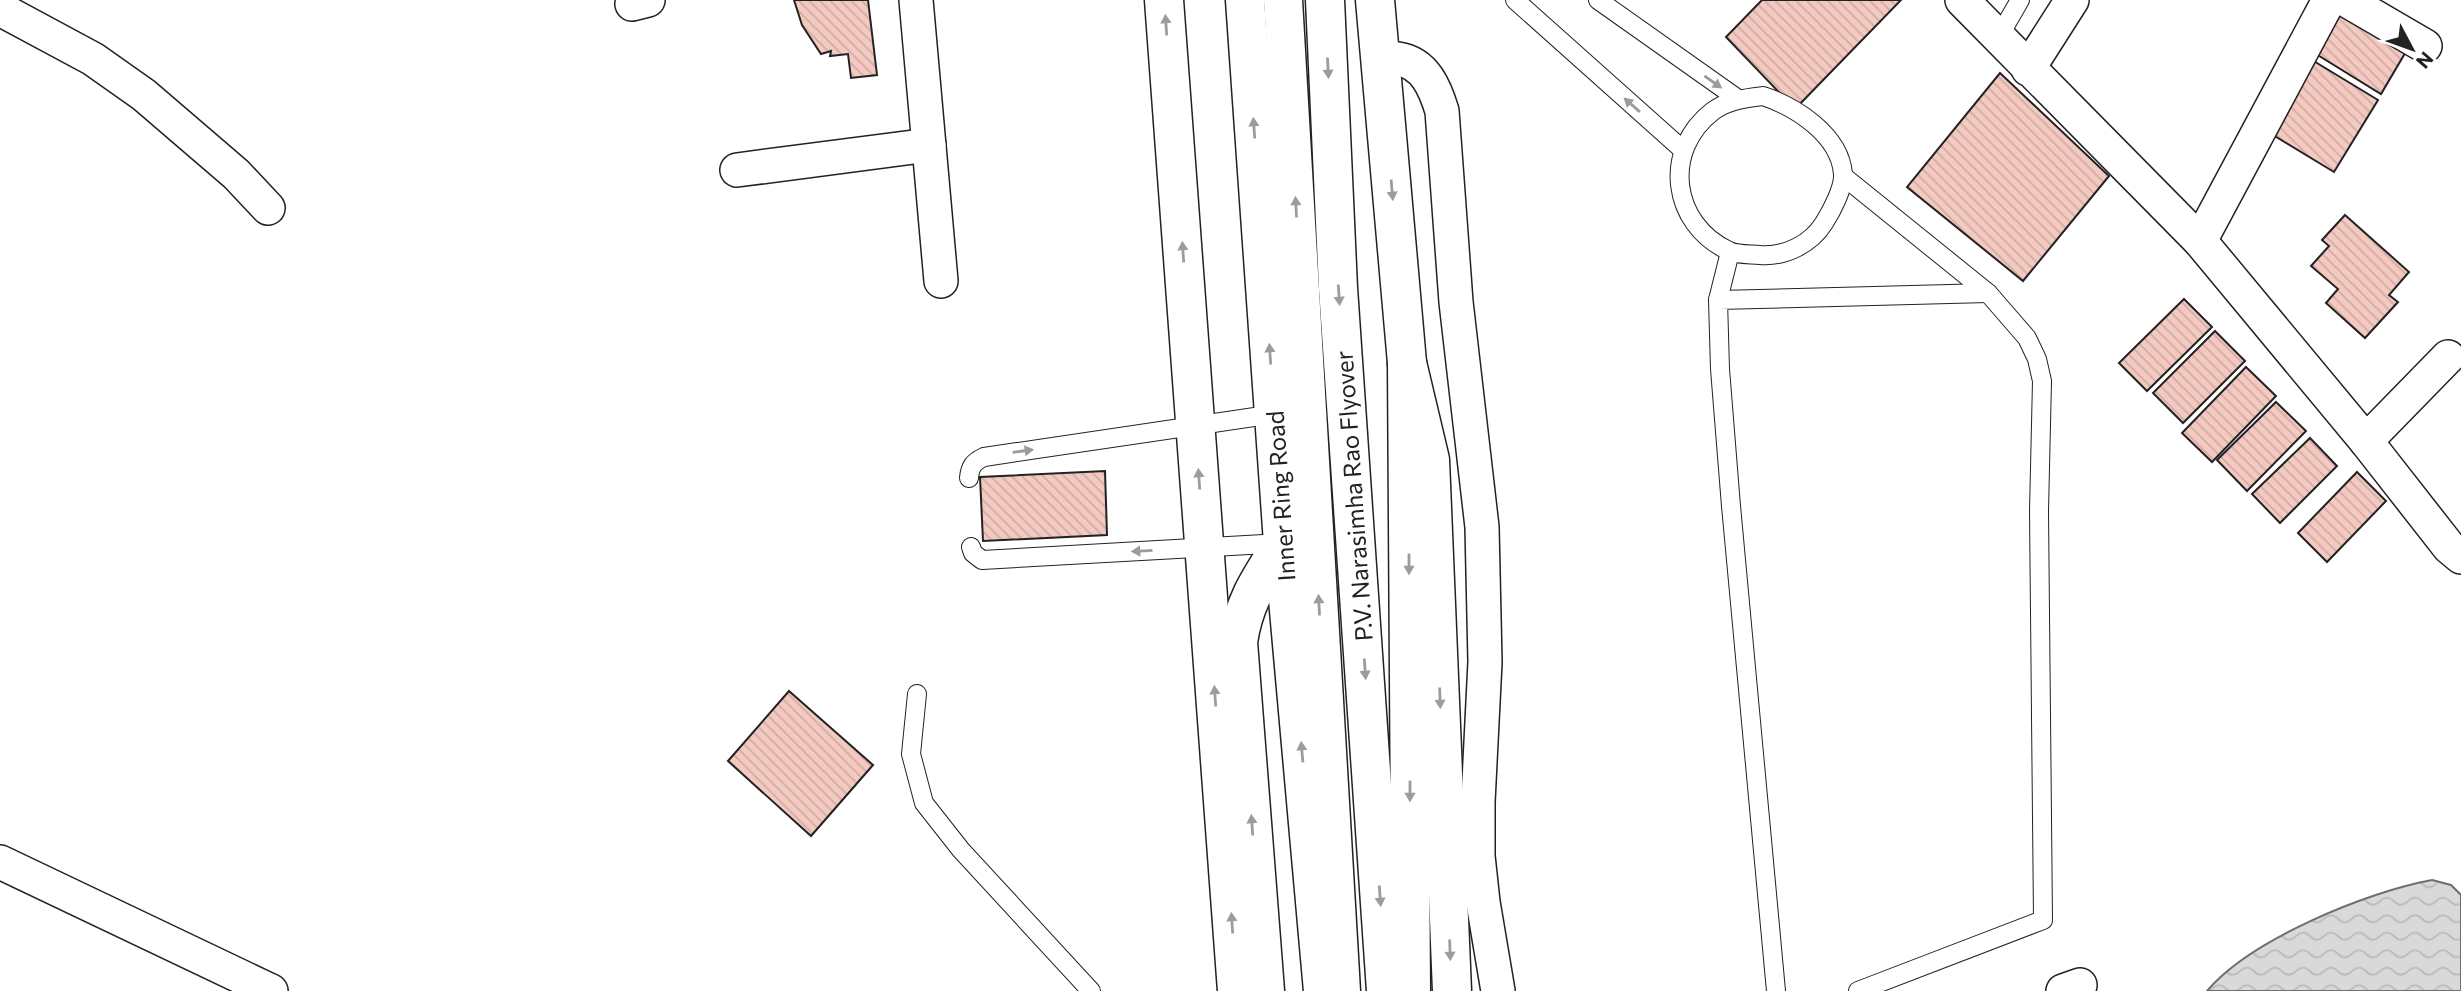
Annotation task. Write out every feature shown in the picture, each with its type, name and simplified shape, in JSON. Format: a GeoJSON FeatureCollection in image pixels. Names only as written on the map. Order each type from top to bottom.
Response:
{"type":"FeatureCollection","features":[{"type":"Feature","properties":{"kind":"main road"},"geometry":{"type":"LineString","coordinates":[[1164,0],[1237,991]]}},
{"type":"Feature","properties":{"kind":"main road","name":"Inner Ring Road"},"geometry":{"type":"LineString","coordinates":[[1245,0],[1283,543],[1323,991]]}},
{"type":"Feature","properties":{"kind":"main road","name":"P.V. Narasimha Rao Flyover"},"geometry":{"type":"LineString","coordinates":[[1283,0],[1341,991]]}},
{"type":"Feature","properties":{"kind":"main road","name":"P.V. Narasimha Rao Flyover"},"geometry":{"type":"LineString","coordinates":[[1325,0],[1338,288],[1386,991]]}},
{"type":"Feature","properties":{"kind":"main road"},"geometry":{"type":"LineString","coordinates":[[1375,0],[1408,363],[1411,991]]}},
{"type":"Feature","properties":{"kind":"main road"},"geometry":{"type":"LineString","coordinates":[[1388,146],[1402,128],[1395,0]]}},
{"type":"Feature","properties":{"kind":"main road"},"geometry":{"type":"LineString","coordinates":[[1408,363],[1430,460],[1452,991]]}},
{"type":"Feature","properties":{"kind":"main road"},"geometry":{"type":"LineString","coordinates":[[1265,991],[1238,642],[1241,617],[1251,593],[1283,543]]}},
{"type":"Feature","properties":{"kind":"street"},"geometry":{"type":"LineString","coordinates":[[916,0],[941,281]]}},
{"type":"Feature","properties":{"kind":"street"},"geometry":{"type":"LineString","coordinates":[[1962,0],[2200,241],[2457,546]]}},
{"type":"Feature","properties":{"kind":"street"},"geometry":{"type":"LineString","coordinates":[[2028,69],[2072,0]]}},
{"type":"Feature","properties":{"kind":"street"},"geometry":{"type":"LineString","coordinates":[[2200,241],[2329,0]]}},
{"type":"Feature","properties":{"kind":"street"},"geometry":{"type":"LineString","coordinates":[[2346,0],[2425,46]]}},
{"type":"Feature","properties":{"kind":"street"},"geometry":{"type":"LineString","coordinates":[[0,9],[93,59],[144,95],[236,174],[268,208]]}},
{"type":"Feature","properties":{"kind":"street"},"geometry":{"type":"LineString","coordinates":[[1398,60],[1406,61],[1423,71],[1436,91],[1442,111],[1456,302],[1482,527],[1485,663],[1478,856],[1498,991]]}},
{"type":"Feature","properties":{"kind":"street"},"geometry":{"type":"LineString","coordinates":[[737,170],[929,145]]}},
{"type":"Feature","properties":{"kind":"street"},"geometry":{"type":"LineString","coordinates":[[2366,441],[2448,356]]}},
{"type":"Feature","properties":{"kind":"street"},"geometry":{"type":"LineString","coordinates":[[0,862],[271,991]]}},
{"type":"Feature","properties":{"kind":"lane"},"geometry":{"type":"LineString","coordinates":[[1515,0],[1683,150]]}},
{"type":"Feature","properties":{"kind":"lane"},"geometry":{"type":"LineString","coordinates":[[1598,0],[1738,99]]}},
{"type":"Feature","properties":{"kind":"lane"},"geometry":{"type":"LineString","coordinates":[[1998,38],[2020,0]]}},
{"type":"Feature","properties":{"kind":"lane"},"geometry":{"type":"LineString","coordinates":[[1763,96],[1786,104],[1808,118],[1826,137],[1838,158],[1843,176],[1833,209],[1819,231],[1798,247],[1773,256],[1730,252],[1700,232],[1686,210],[1679,180],[1683,150],[1695,128],[1714,110],[1738,99],[1763,96]]}},
{"type":"Feature","properties":{"kind":"lane"},"geometry":{"type":"LineString","coordinates":[[1843,176],[1988,293],[2027,338],[2037,359],[2042,381],[2039,524],[2043,920],[1858,991]]}},
{"type":"Feature","properties":{"kind":"lane"},"geometry":{"type":"LineString","coordinates":[[1730,252],[1718,300],[1720,369],[1776,991]]}},
{"type":"Feature","properties":{"kind":"lane"},"geometry":{"type":"LineString","coordinates":[[1718,300],[1988,293]]}},
{"type":"Feature","properties":{"kind":"lane"},"geometry":{"type":"LineString","coordinates":[[969,478],[970,468],[975,461],[984,457],[1274,414]]}},
{"type":"Feature","properties":{"kind":"lane"},"geometry":{"type":"LineString","coordinates":[[971,547],[973,553],[982,560],[1283,543]]}},
{"type":"Feature","properties":{"kind":"lane"},"geometry":{"type":"LineString","coordinates":[[917,694],[911,754],[924,803],[961,849],[1091,991]]}},
{"type":"Feature","properties":{"kind":"water"},"geometry":{"type":"Polygon","coordinates":[[[2432,880],[2451,885],[2461,895],[2461,991],[2207,991],[2226,972],[2251,954],[2311,921],[2375,895],[2432,880]]]}},
{"type":"Feature","properties":{"kind":"building"},"geometry":{"type":"Polygon","coordinates":[[[794,0],[868,0],[877,75],[851,78],[848,54],[830,56],[831,51],[821,54],[802,25],[794,0]]]}},
{"type":"Feature","properties":{"kind":"building"},"geometry":{"type":"Polygon","coordinates":[[[1762,0],[1901,0],[1795,109],[1726,37],[1762,0]]]}},
{"type":"Feature","properties":{"kind":"building"},"geometry":{"type":"Polygon","coordinates":[[[2345,4],[2411,43],[2381,94],[2316,54],[2345,4]]]}},
{"type":"Feature","properties":{"kind":"building"},"geometry":{"type":"Polygon","coordinates":[[[2312,60],[2378,100],[2334,172],[2268,132],[2312,60]]]}},
{"type":"Feature","properties":{"kind":"building"},"geometry":{"type":"Polygon","coordinates":[[[2000,73],[2109,176],[2023,281],[1907,187],[2000,73]]]}},
{"type":"Feature","properties":{"kind":"building"},"geometry":{"type":"Polygon","coordinates":[[[2345,215],[2409,272],[2389,295],[2398,302],[2365,338],[2326,303],[2338,289],[2311,266],[2329,246],[2322,240],[2345,215]]]}},
{"type":"Feature","properties":{"kind":"building"},"geometry":{"type":"Polygon","coordinates":[[[2184,299],[2212,327],[2147,391],[2119,363],[2184,299]]]}},
{"type":"Feature","properties":{"kind":"building"},"geometry":{"type":"Polygon","coordinates":[[[2215,331],[2245,361],[2183,423],[2153,393],[2215,331]]]}},
{"type":"Feature","properties":{"kind":"building"},"geometry":{"type":"Polygon","coordinates":[[[2246,367],[2276,396],[2212,462],[2182,433],[2246,367]]]}},
{"type":"Feature","properties":{"kind":"building"},"geometry":{"type":"Polygon","coordinates":[[[2276,402],[2306,431],[2247,491],[2217,460],[2276,402]]]}},
{"type":"Feature","properties":{"kind":"building"},"geometry":{"type":"Polygon","coordinates":[[[2310,438],[2337,466],[2280,523],[2252,494],[2310,438]]]}},
{"type":"Feature","properties":{"kind":"building"},"geometry":{"type":"Polygon","coordinates":[[[1105,471],[1107,535],[983,541],[980,477],[1105,471]]]}},
{"type":"Feature","properties":{"kind":"building"},"geometry":{"type":"Polygon","coordinates":[[[2357,472],[2386,501],[2327,562],[2298,533],[2357,472]]]}},
{"type":"Feature","properties":{"kind":"building"},"geometry":{"type":"Polygon","coordinates":[[[789,691],[873,765],[811,836],[728,761],[789,691]]]}}]}
